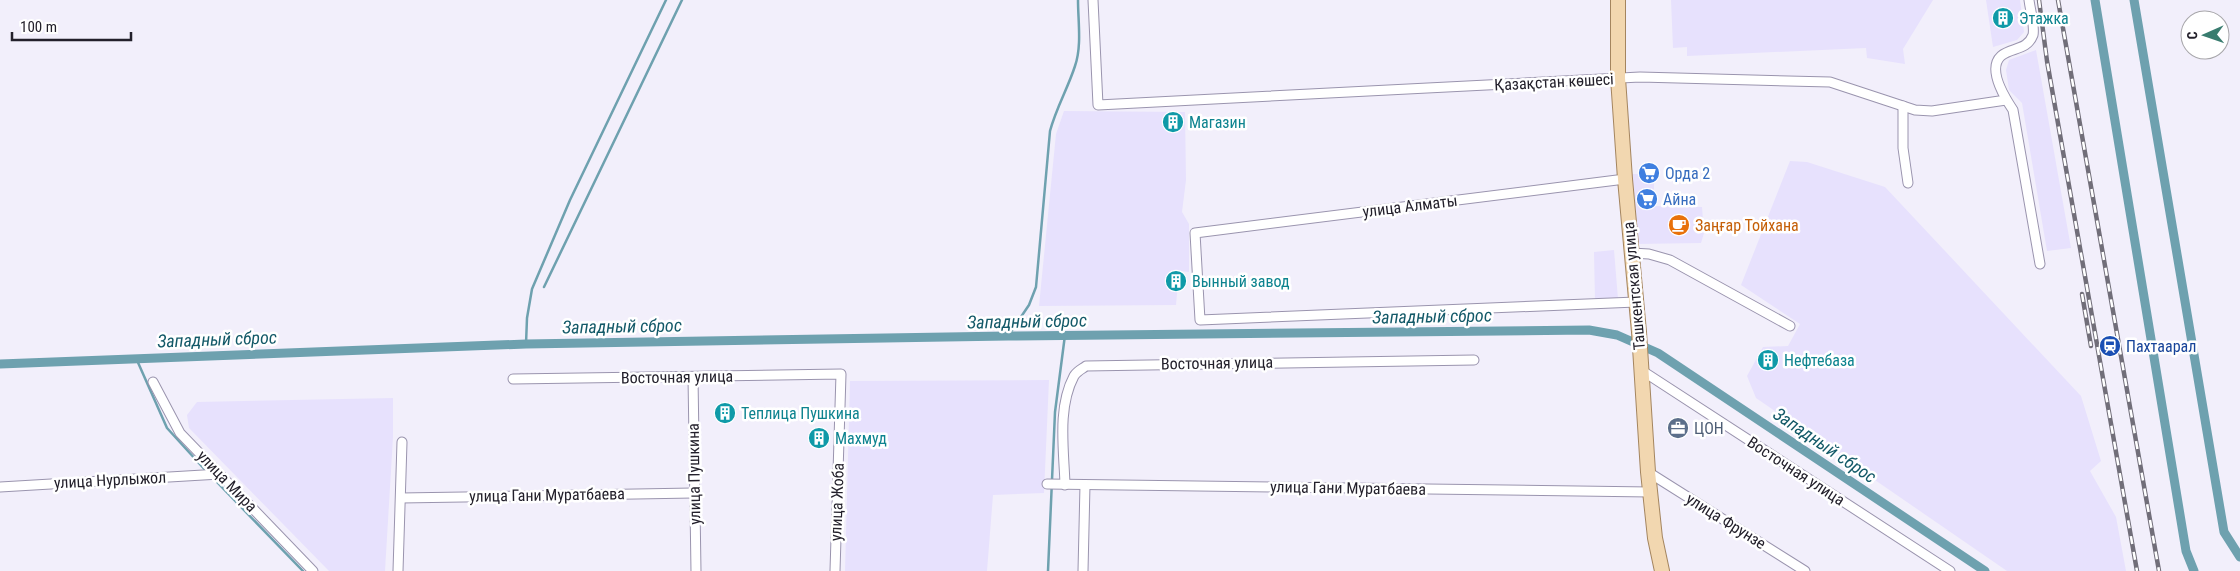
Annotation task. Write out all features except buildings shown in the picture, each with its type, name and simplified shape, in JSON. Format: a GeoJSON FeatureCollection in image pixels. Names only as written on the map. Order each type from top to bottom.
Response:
{"type":"FeatureCollection","features":[{"type":"Feature","properties":{"kind":"main road","name":"Ташкентская улица"},"geometry":{"type":"LineString","coordinates":[[1618,0],[1618,78],[1624,179],[1639,332],[1648,472],[1655,538],[1662,571]]}},
{"type":"Feature","properties":{"kind":"street","name":"Қазақстан көшесі"},"geometry":{"type":"LineString","coordinates":[[1093,0],[1098,105],[1618,78],[1830,82],[1915,110],[1932,111],[2006,100]]}},
{"type":"Feature","properties":{"kind":"street"},"geometry":{"type":"LineString","coordinates":[[2029,0],[2033,34],[2026,46],[2001,56],[1996,65],[2000,89],[2013,110],[2040,264]]}},
{"type":"Feature","properties":{"kind":"street"},"geometry":{"type":"LineString","coordinates":[[1903,106],[1903,148],[1908,182]]}},
{"type":"Feature","properties":{"kind":"street","name":"улица Алматы"},"geometry":{"type":"LineString","coordinates":[[1624,179],[1195,233],[1200,320],[1636,302]]}},
{"type":"Feature","properties":{"kind":"street"},"geometry":{"type":"LineString","coordinates":[[1632,253],[1650,254],[1670,260],[1790,326]]}},
{"type":"Feature","properties":{"kind":"street","name":"Восточная улица"},"geometry":{"type":"LineString","coordinates":[[1065,485],[1063,419],[1069,389],[1075,374],[1086,366],[1474,360]]}},
{"type":"Feature","properties":{"kind":"street","name":"Восточная улица"},"geometry":{"type":"LineString","coordinates":[[1641,365],[1950,571]]}},
{"type":"Feature","properties":{"kind":"street","name":"Восточная улица"},"geometry":{"type":"LineString","coordinates":[[513,379],[841,374]]}},
{"type":"Feature","properties":{"kind":"street","name":"улица Жоба"},"geometry":{"type":"LineString","coordinates":[[835,571],[841,374]]}},
{"type":"Feature","properties":{"kind":"street","name":"улица Пушкина"},"geometry":{"type":"LineString","coordinates":[[693,377],[693,493],[696,571]]}},
{"type":"Feature","properties":{"kind":"street","name":"улица Мира"},"geometry":{"type":"LineString","coordinates":[[153,382],[180,433],[313,571]]}},
{"type":"Feature","properties":{"kind":"street"},"geometry":{"type":"LineString","coordinates":[[398,571],[402,442]]}},
{"type":"Feature","properties":{"kind":"street","name":"улица Фрунзе"},"geometry":{"type":"LineString","coordinates":[[1648,472],[1805,571]]}},
{"type":"Feature","properties":{"kind":"street","name":"улица Нурлыжол"},"geometry":{"type":"LineString","coordinates":[[0,487],[220,474]]}},
{"type":"Feature","properties":{"kind":"street","name":"улица Гани Муратбаева"},"geometry":{"type":"LineString","coordinates":[[1047,484],[1650,492]]}},
{"type":"Feature","properties":{"kind":"street"},"geometry":{"type":"LineString","coordinates":[[1084,571],[1085,485]]}},
{"type":"Feature","properties":{"kind":"street","name":"улица Гани Муратбаева"},"geometry":{"type":"LineString","coordinates":[[401,498],[693,493]]}},
{"type":"Feature","properties":{"kind":"shaded area"},"geometry":{"type":"Polygon","coordinates":[[[1671,0],[1933,0],[1903,49],[1905,64],[1867,58],[1866,48],[1687,56],[1687,47],[1673,48],[1671,0]]]}},
{"type":"Feature","properties":{"kind":"shaded area","name":"Этажка"},"geometry":{"type":"Polygon","coordinates":[[[1986,0],[2020,0],[2024,32],[2017,40],[1993,47],[1986,0]]]}},
{"type":"Feature","properties":{"kind":"shaded area"},"geometry":{"type":"Polygon","coordinates":[[[2036,50],[2071,248],[2047,251],[2022,103],[2009,90],[2006,70],[2009,60],[2036,50]]]}},
{"type":"Feature","properties":{"kind":"shaded area"},"geometry":{"type":"Polygon","coordinates":[[[1064,111],[1185,112],[1186,180],[1182,212],[1189,224],[1189,272],[1179,271],[1176,305],[1039,306],[1056,134],[1064,111]]]}},
{"type":"Feature","properties":{"kind":"shaded area","name":"Нефтебаза"},"geometry":{"type":"Polygon","coordinates":[[[1790,161],[1807,162],[1885,187],[2081,396],[2101,461],[2090,471],[2116,517],[2126,571],[2007,571],[1756,398],[1747,376],[1763,347],[1788,346],[1800,324],[1741,285],[1790,161]]]}},
{"type":"Feature","properties":{"kind":"shaded area"},"geometry":{"type":"Polygon","coordinates":[[[1632,174],[1654,174],[1654,206],[1702,207],[1704,233],[1701,243],[1636,244],[1632,174]]]}},
{"type":"Feature","properties":{"kind":"shaded area"},"geometry":{"type":"Polygon","coordinates":[[[1614,250],[1618,299],[1595,301],[1594,252],[1614,250]]]}},
{"type":"Feature","properties":{"kind":"shaded area"},"geometry":{"type":"Polygon","coordinates":[[[1049,380],[1044,493],[993,495],[987,571],[845,571],[850,381],[1049,380]]]}},
{"type":"Feature","properties":{"kind":"shaded area"},"geometry":{"type":"Polygon","coordinates":[[[393,398],[393,437],[385,571],[329,571],[189,428],[187,415],[197,402],[393,398]]]}},
{"type":"Feature","properties":{"kind":"waterway"},"geometry":{"type":"LineString","coordinates":[[526,344],[527,318],[532,289],[570,200],[666,0]]}},
{"type":"Feature","properties":{"kind":"waterway"},"geometry":{"type":"LineString","coordinates":[[544,287],[682,0]]}},
{"type":"Feature","properties":{"kind":"waterway"},"geometry":{"type":"LineString","coordinates":[[1008,336],[1029,305],[1036,287],[1050,131],[1077,58],[1079,42],[1078,0]]}},
{"type":"Feature","properties":{"kind":"waterway"},"geometry":{"type":"LineString","coordinates":[[2095,0],[2186,551],[2194,571]]}},
{"type":"Feature","properties":{"kind":"waterway"},"geometry":{"type":"LineString","coordinates":[[2134,0],[2224,532],[2240,557]]}},
{"type":"Feature","properties":{"kind":"waterway","name":"Западный сброс"},"geometry":{"type":"LineString","coordinates":[[0,364],[526,344],[1008,336],[1589,330],[1617,335],[1658,353],[1985,571]]}},
{"type":"Feature","properties":{"kind":"waterway"},"geometry":{"type":"LineString","coordinates":[[1048,571],[1055,412],[1065,335]]}},
{"type":"Feature","properties":{"kind":"waterway"},"geometry":{"type":"LineString","coordinates":[[136,358],[167,428],[207,472]]}},
{"type":"Feature","properties":{"kind":"waterway"},"geometry":{"type":"LineString","coordinates":[[213,478],[303,571]]}},
{"type":"Feature","properties":{"kind":"railway"},"geometry":{"type":"LineString","coordinates":[[2039,0],[2047,61],[2137,571]]}},
{"type":"Feature","properties":{"kind":"railway"},"geometry":{"type":"LineString","coordinates":[[2058,0],[2159,571]]}},
{"type":"Feature","properties":{"kind":"railway"},"geometry":{"type":"LineString","coordinates":[[2082,294],[2091,346]]}},
{"type":"Feature","properties":{"kind":"place","name":"Этажка"},"geometry":{"type":"Point","coordinates":[2003,18]}},
{"type":"Feature","properties":{"kind":"place","name":"Магазин"},"geometry":{"type":"Point","coordinates":[1173,122]}},
{"type":"Feature","properties":{"kind":"place","name":"Орда 2"},"geometry":{"type":"Point","coordinates":[1649,173]}},
{"type":"Feature","properties":{"kind":"place","name":"Айна"},"geometry":{"type":"Point","coordinates":[1647,199]}},
{"type":"Feature","properties":{"kind":"place","name":"Заңғар Тойхана"},"geometry":{"type":"Point","coordinates":[1679,225]}},
{"type":"Feature","properties":{"kind":"place","name":"Вынный завод"},"geometry":{"type":"Point","coordinates":[1176,281]}},
{"type":"Feature","properties":{"kind":"place","name":"Пахтаарал"},"geometry":{"type":"Point","coordinates":[2110,346]}},
{"type":"Feature","properties":{"kind":"place","name":"Нефтебаза"},"geometry":{"type":"Point","coordinates":[1768,360]}},
{"type":"Feature","properties":{"kind":"place","name":"Теплица Пушкина"},"geometry":{"type":"Point","coordinates":[725,413]}},
{"type":"Feature","properties":{"kind":"place","name":"ЦОН"},"geometry":{"type":"Point","coordinates":[1678,428]}},
{"type":"Feature","properties":{"kind":"place","name":"Махмуд"},"geometry":{"type":"Point","coordinates":[819,438]}}]}
